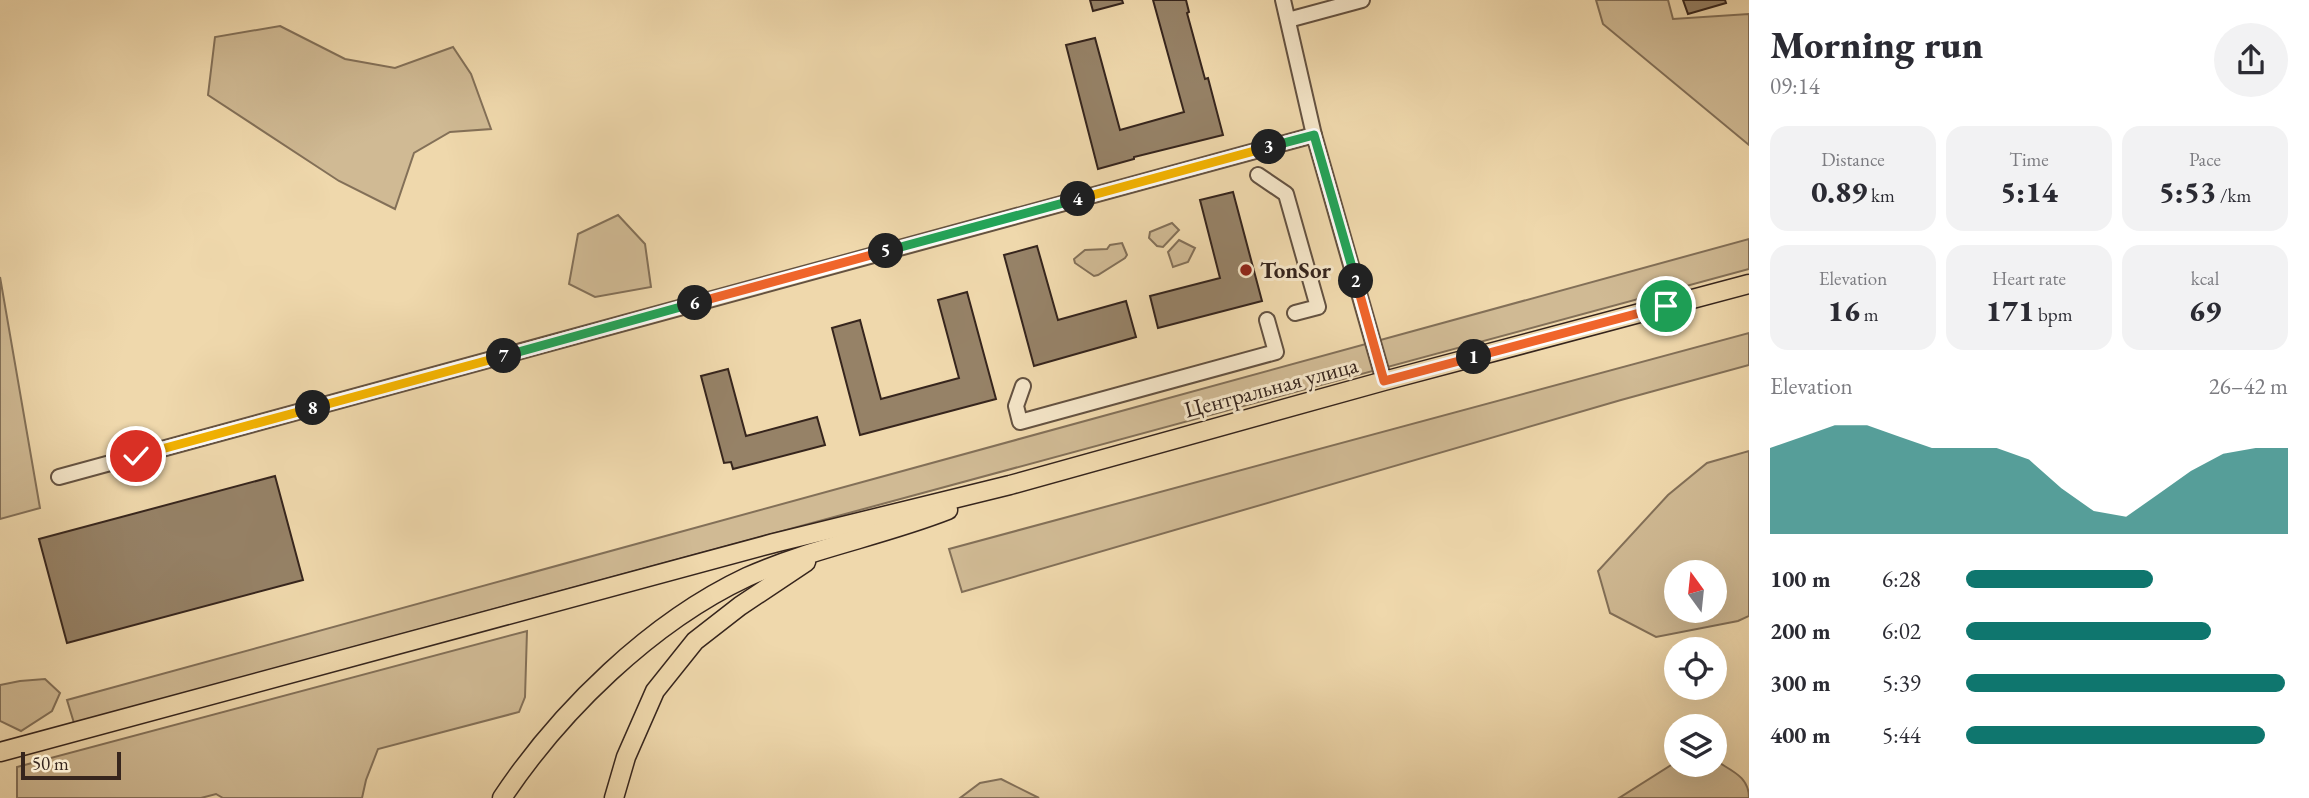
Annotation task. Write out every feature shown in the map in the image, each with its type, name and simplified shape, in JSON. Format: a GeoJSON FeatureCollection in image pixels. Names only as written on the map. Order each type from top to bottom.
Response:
{"type":"FeatureCollection","features":[{"type":"Feature","properties":{"kind":"main road","name":"Центральная улица"},"geometry":{"type":"LineString","coordinates":[[1010,485],[1384,381],[1749,284]]}},
{"type":"Feature","properties":{"kind":"main road"},"geometry":{"type":"LineString","coordinates":[[502,798],[530,756],[611,670],[673,619],[747,577],[830,547],[913,524],[1010,485]]}},
{"type":"Feature","properties":{"kind":"main road"},"geometry":{"type":"LineString","coordinates":[[0,752],[774,543],[1010,485]]}},
{"type":"Feature","properties":{"kind":"main road"},"geometry":{"type":"LineString","coordinates":[[614,798],[626,757],[655,691],[695,641],[740,606],[830,547]]}},
{"type":"Feature","properties":{"kind":"street"},"geometry":{"type":"LineString","coordinates":[[1283,0],[1314,135],[1384,381]]}},
{"type":"Feature","properties":{"kind":"street"},"geometry":{"type":"LineString","coordinates":[[1288,19],[1333,4],[1362,0]]}},
{"type":"Feature","properties":{"kind":"street"},"geometry":{"type":"LineString","coordinates":[[59,477],[1314,135]]}},
{"type":"Feature","properties":{"kind":"street"},"geometry":{"type":"LineString","coordinates":[[1258,175],[1286,194],[1318,307],[1295,313]]}},
{"type":"Feature","properties":{"kind":"street"},"geometry":{"type":"LineString","coordinates":[[1023,386],[1016,407],[1020,422],[1276,352],[1267,320]]}},
{"type":"Feature","properties":{"kind":"shaded area"},"geometry":{"type":"Polygon","coordinates":[[[1596,0],[1668,0],[1673,19],[1749,14],[1749,145],[1603,24],[1596,0]]]}},
{"type":"Feature","properties":{"kind":"shaded area"},"geometry":{"type":"Polygon","coordinates":[[[280,26],[345,59],[395,68],[453,47],[471,74],[491,129],[450,132],[414,153],[395,209],[339,181],[208,95],[215,37],[280,26]]]}},
{"type":"Feature","properties":{"kind":"shaded area"},"geometry":{"type":"Polygon","coordinates":[[[618,215],[645,244],[651,287],[595,297],[569,284],[578,234],[618,215]]]}},
{"type":"Feature","properties":{"kind":"shaded area"},"geometry":{"type":"Polygon","coordinates":[[[1172,223],[1179,230],[1163,247],[1157,246],[1149,238],[1150,232],[1172,223]]]}},
{"type":"Feature","properties":{"kind":"shaded area"},"geometry":{"type":"Polygon","coordinates":[[[1749,239],[1749,269],[74,723],[67,700],[1749,239]]]}},
{"type":"Feature","properties":{"kind":"shaded area"},"geometry":{"type":"Polygon","coordinates":[[[1179,240],[1195,248],[1188,262],[1173,267],[1168,252],[1179,240]]]}},
{"type":"Feature","properties":{"kind":"shaded area"},"geometry":{"type":"Polygon","coordinates":[[[1122,243],[1127,255],[1125,258],[1098,275],[1094,276],[1075,263],[1074,259],[1085,250],[1107,249],[1110,245],[1122,243]]]}},
{"type":"Feature","properties":{"kind":"shaded area"},"geometry":{"type":"Polygon","coordinates":[[[0,277],[40,508],[0,519],[0,277]]]}},
{"type":"Feature","properties":{"kind":"shaded area"},"geometry":{"type":"Polygon","coordinates":[[[1749,333],[1749,365],[962,592],[949,549],[1749,333]]]}},
{"type":"Feature","properties":{"kind":"shaded area"},"geometry":{"type":"Polygon","coordinates":[[[1749,451],[1749,616],[1738,621],[1656,637],[1610,613],[1598,571],[1668,495],[1707,463],[1749,451]]]}},
{"type":"Feature","properties":{"kind":"shaded area"},"geometry":{"type":"Polygon","coordinates":[[[527,631],[525,697],[519,712],[378,749],[362,798],[223,798],[216,794],[201,798],[17,798],[17,767],[527,631]]]}},
{"type":"Feature","properties":{"kind":"shaded area"},"geometry":{"type":"Polygon","coordinates":[[[45,679],[60,693],[52,711],[21,731],[0,721],[0,685],[45,679]]]}},
{"type":"Feature","properties":{"kind":"shaded area"},"geometry":{"type":"Polygon","coordinates":[[[1727,767],[1746,784],[1749,798],[1619,798],[1664,770],[1664,777],[1727,777],[1727,767]]]}},
{"type":"Feature","properties":{"kind":"shaded area"},"geometry":{"type":"Polygon","coordinates":[[[1001,779],[1039,798],[960,798],[980,783],[1001,779]]]}},
{"type":"Feature","properties":{"kind":"building"},"geometry":{"type":"Polygon","coordinates":[[[1090,0],[1122,0],[1123,3],[1093,11],[1090,0]]]}},
{"type":"Feature","properties":{"kind":"building"},"geometry":{"type":"Polygon","coordinates":[[[1153,0],[1186,0],[1205,79],[1208,78],[1223,135],[1134,157],[1098,169],[1066,45],[1095,38],[1120,130],[1184,112],[1153,0]]]}},
{"type":"Feature","properties":{"kind":"building"},"geometry":{"type":"Polygon","coordinates":[[[1683,0],[1725,0],[1726,3],[1688,14],[1683,0]]]}},
{"type":"Feature","properties":{"kind":"building"},"geometry":{"type":"Polygon","coordinates":[[[1233,192],[1262,301],[1158,328],[1150,296],[1220,278],[1200,200],[1233,192]]]}},
{"type":"Feature","properties":{"kind":"building"},"geometry":{"type":"Polygon","coordinates":[[[1037,246],[1058,320],[1126,301],[1136,337],[1034,366],[1004,255],[1037,246]]]}},
{"type":"Feature","properties":{"kind":"building"},"geometry":{"type":"Polygon","coordinates":[[[967,292],[996,399],[860,435],[832,328],[860,320],[881,399],[959,378],[938,300],[967,292]]]}},
{"type":"Feature","properties":{"kind":"building"},"geometry":{"type":"Polygon","coordinates":[[[728,369],[746,436],[817,417],[825,445],[733,469],[731,462],[724,463],[701,376],[728,369]]]}},
{"type":"Feature","properties":{"kind":"building"},"geometry":{"type":"Polygon","coordinates":[[[275,476],[303,580],[67,643],[39,539],[275,476]]]}},
{"type":"Feature","properties":{"kind":"place","name":"TonSor"},"geometry":{"type":"Point","coordinates":[1246,270]}},
{"type":"Feature","properties":{"kind":"route"},"geometry":{"type":"LineString","coordinates":[[136,456],[1314,135],[1384,381],[1666,306]]}}]}
